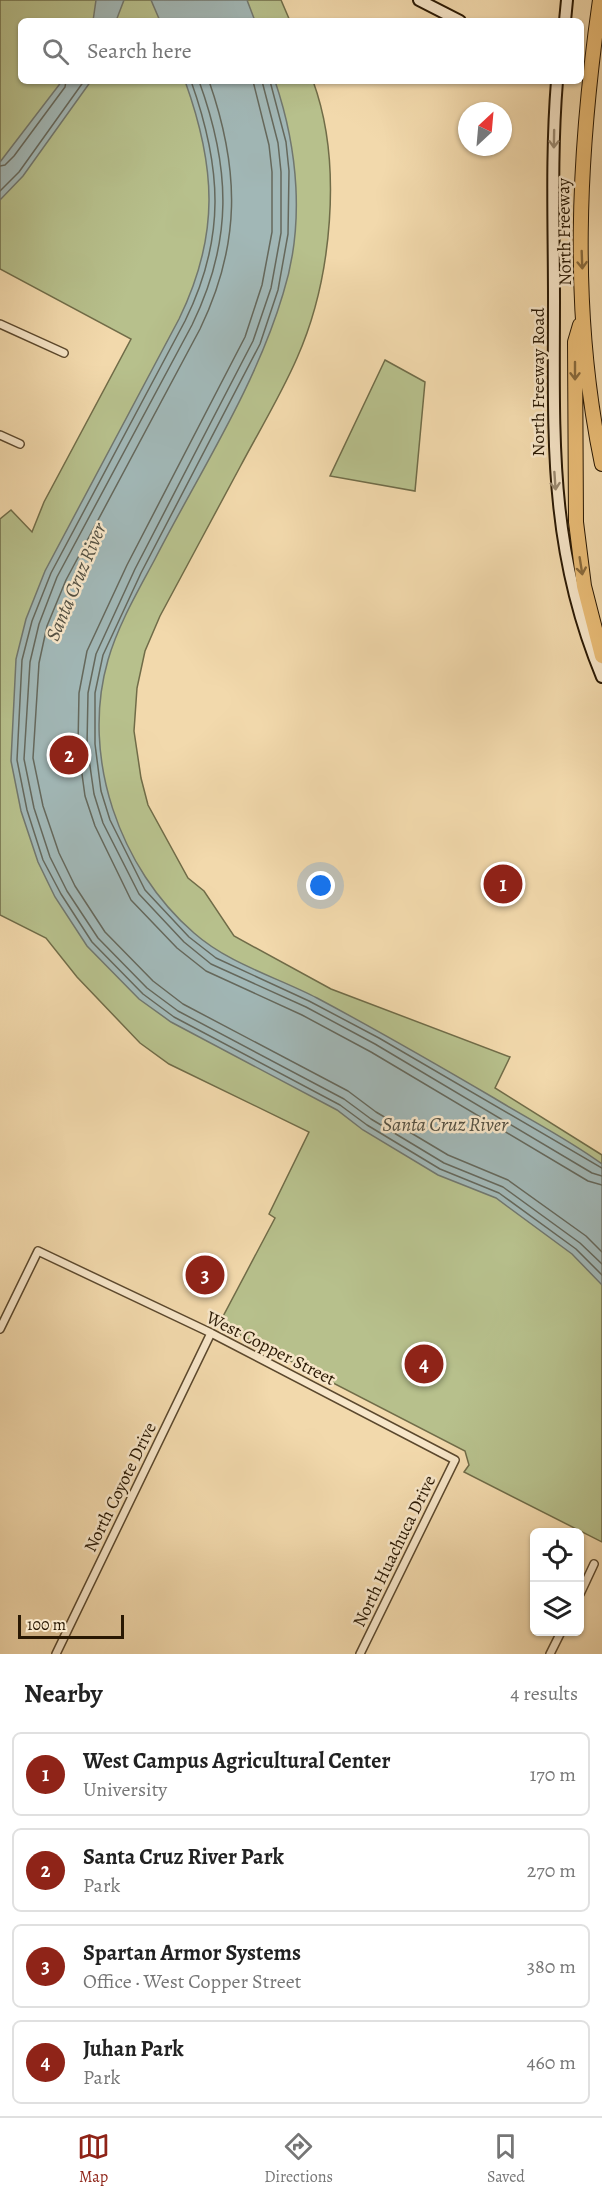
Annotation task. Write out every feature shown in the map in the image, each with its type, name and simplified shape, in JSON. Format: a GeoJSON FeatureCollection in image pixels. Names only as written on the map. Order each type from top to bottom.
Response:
{"type":"FeatureCollection","features":[{"type":"Feature","properties":{"kind":"highway","name":"North Freeway"},"geometry":{"type":"LineString","coordinates":[[599,0],[581,164],[583,314],[592,405],[602,464]]}},
{"type":"Feature","properties":{"kind":"highway"},"geometry":{"type":"LineString","coordinates":[[583,314],[575,342],[574,508],[583,578],[602,656]]}},
{"type":"Feature","properties":{"kind":"main road"},"geometry":{"type":"LineString","coordinates":[[418,0],[454,18]]}},
{"type":"Feature","properties":{"kind":"main road"},"geometry":{"type":"LineString","coordinates":[[564,18],[567,0]]}},
{"type":"Feature","properties":{"kind":"main road","name":"North Freeway Road"},"geometry":{"type":"LineString","coordinates":[[557,84],[553,159],[554,440],[557,502],[574,596],[602,677]]}},
{"type":"Feature","properties":{"kind":"street"},"geometry":{"type":"LineString","coordinates":[[0,324],[64,353]]}},
{"type":"Feature","properties":{"kind":"street"},"geometry":{"type":"LineString","coordinates":[[0,435],[20,444]]}},
{"type":"Feature","properties":{"kind":"street","name":"West Copper Street"},"geometry":{"type":"LineString","coordinates":[[0,1329],[38,1251],[211,1333],[455,1460]]}},
{"type":"Feature","properties":{"kind":"street","name":"North Coyote Drive"},"geometry":{"type":"LineString","coordinates":[[56,1654],[211,1333]]}},
{"type":"Feature","properties":{"kind":"street","name":"North Huachuca Drive"},"geometry":{"type":"LineString","coordinates":[[360,1654],[455,1460]]}},
{"type":"Feature","properties":{"kind":"street"},"geometry":{"type":"LineString","coordinates":[[584,1584],[594,1564]]}},
{"type":"Feature","properties":{"kind":"street"},"geometry":{"type":"LineString","coordinates":[[550,1654],[559,1636]]}},
{"type":"Feature","properties":{"kind":"green space"},"geometry":{"type":"Polygon","coordinates":[[[0,0],[281,0],[289,18],[18,18],[18,84],[314,84],[328,148],[329,221],[325,257],[309,327],[284,386],[160,616],[145,651],[137,688],[134,731],[141,778],[148,805],[188,878],[204,891],[234,936],[331,989],[510,1057],[495,1088],[602,1155],[602,1542],[584,1533],[584,1528],[574,1528],[464,1472],[469,1465],[465,1451],[219,1324],[275,1218],[269,1214],[309,1132],[169,1064],[140,1043],[77,977],[46,938],[0,915],[0,519],[11,510],[32,532],[44,502],[131,339],[0,269],[0,0]]]}},
{"type":"Feature","properties":{"kind":"green space"},"geometry":{"type":"Polygon","coordinates":[[[385,360],[425,382],[415,491],[330,476],[385,360]]]}},
{"type":"Feature","properties":{"kind":"water"},"geometry":{"type":"Polygon","coordinates":[[[96,0],[124,0],[117,18],[93,18],[96,0]]]}},
{"type":"Feature","properties":{"kind":"water"},"geometry":{"type":"Polygon","coordinates":[[[151,0],[247,0],[254,18],[159,18],[151,0]]]}},
{"type":"Feature","properties":{"kind":"water"},"geometry":{"type":"Polygon","coordinates":[[[60,84],[89,84],[23,176],[0,200],[0,162],[60,84]]]}},
{"type":"Feature","properties":{"kind":"water","name":"Santa Cruz River"},"geometry":{"type":"Polygon","coordinates":[[[186,84],[276,84],[289,133],[293,160],[296,187],[294,241],[283,294],[257,363],[225,430],[129,608],[108,660],[101,697],[99,735],[103,772],[113,809],[127,844],[145,877],[168,907],[208,944],[238,962],[302,990],[384,1035],[562,1138],[602,1164],[602,1285],[572,1254],[496,1198],[438,1175],[363,1130],[337,1110],[171,1022],[139,999],[87,946],[55,897],[38,862],[21,811],[11,761],[16,659],[26,619],[45,571],[179,319],[202,258],[209,201],[208,172],[195,112],[186,84]]]}},
{"type":"Feature","properties":{"kind":"place","name":"Santa Cruz River Park"},"geometry":{"type":"Point","coordinates":[69,755]}},
{"type":"Feature","properties":{"kind":"place","name":"West Campus Agricultural Center"},"geometry":{"type":"Point","coordinates":[503,884]}},
{"type":"Feature","properties":{"kind":"place","name":"Spartan Armor Systems"},"geometry":{"type":"Point","coordinates":[205,1275]}},
{"type":"Feature","properties":{"kind":"place","name":"Juhan Park"},"geometry":{"type":"Point","coordinates":[424,1364]}}]}
